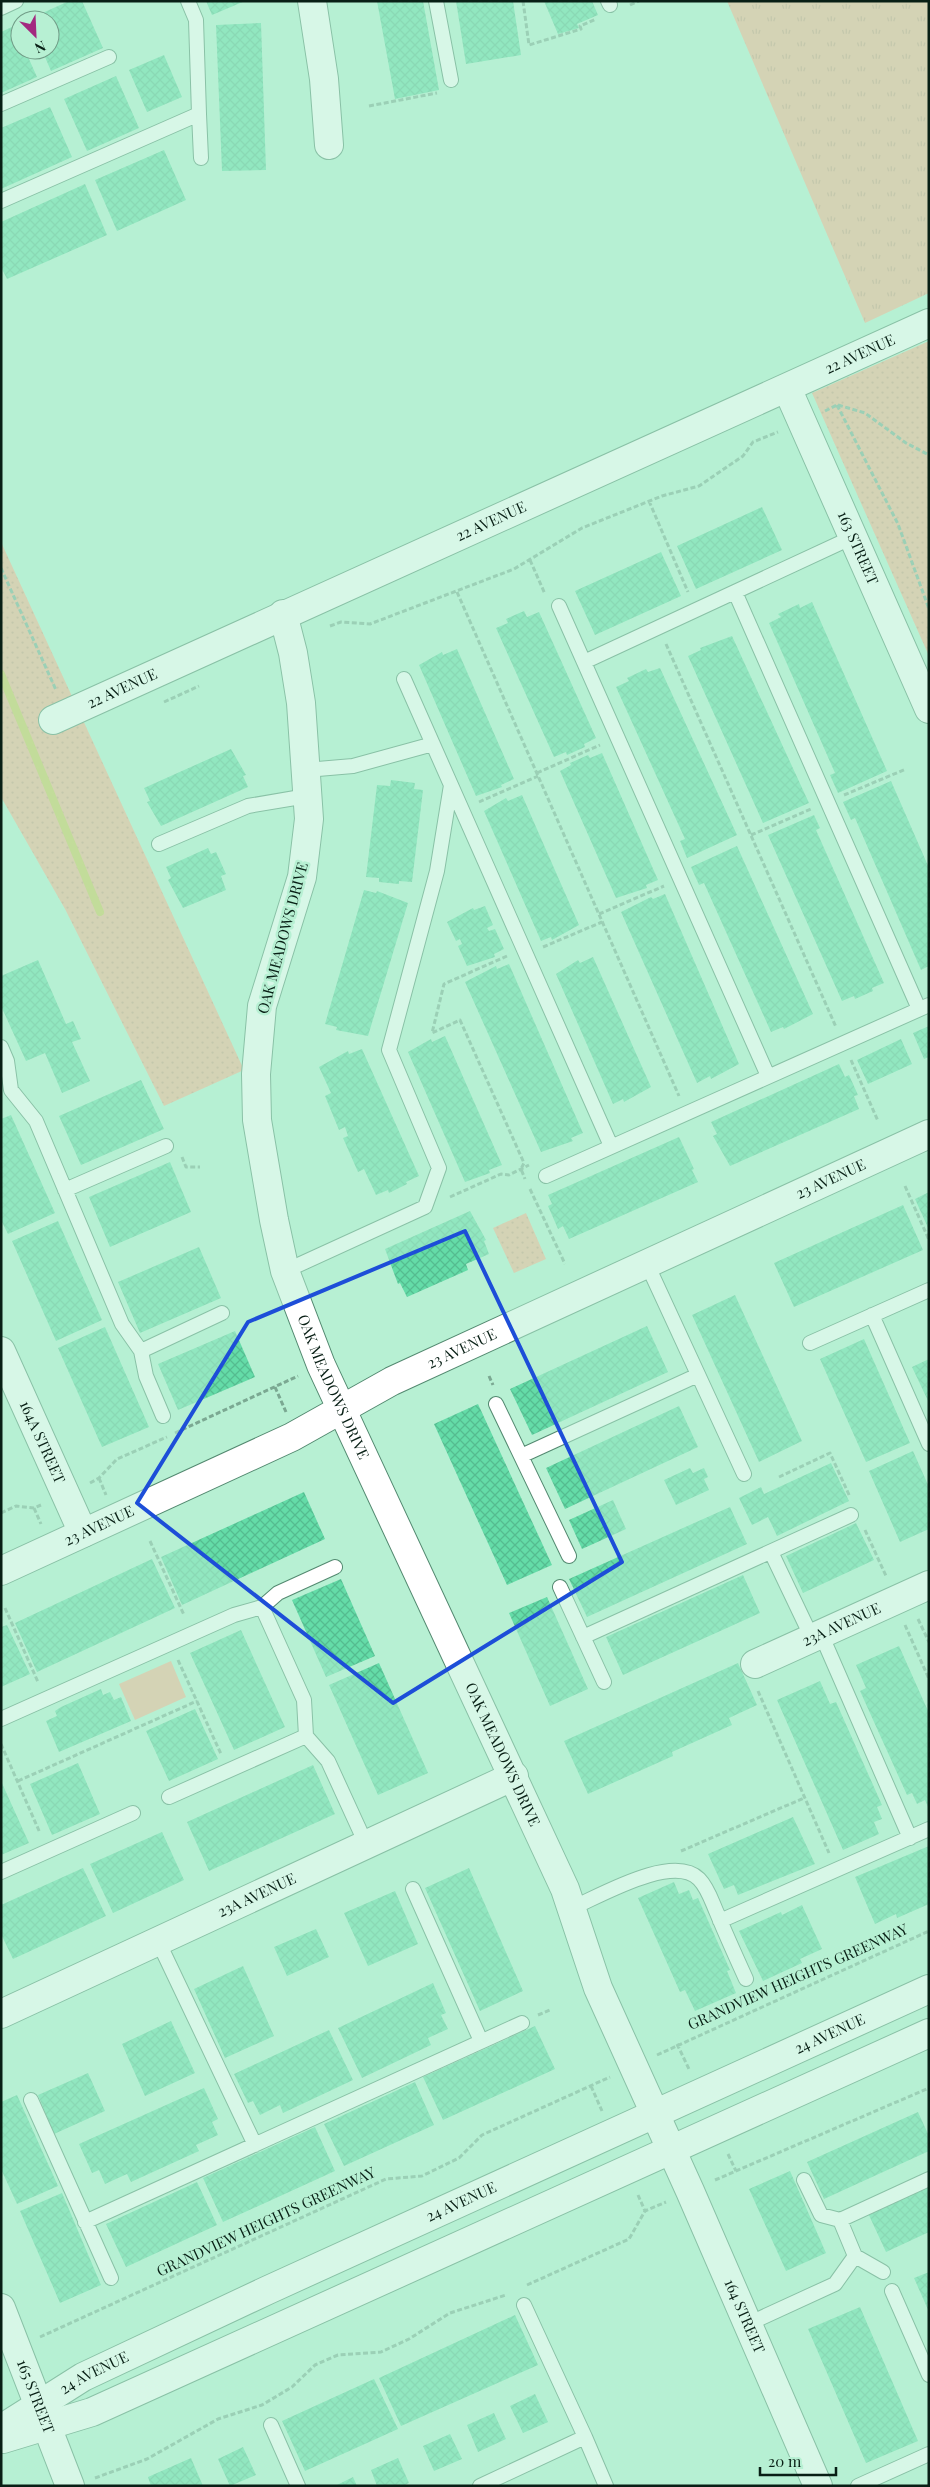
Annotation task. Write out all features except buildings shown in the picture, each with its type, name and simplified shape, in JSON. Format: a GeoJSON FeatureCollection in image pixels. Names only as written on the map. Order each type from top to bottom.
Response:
{"type":"FeatureCollection","features":[{"type":"Feature","properties":{"kind":"street"},"geometry":{"type":"LineString","coordinates":[[312,1],[324,79],[329,145]]}},
{"type":"Feature","properties":{"kind":"street","name":"22 AVENUE"},"geometry":{"type":"LineString","coordinates":[[53,720],[282,614],[929,323]]}},
{"type":"Feature","properties":{"kind":"street","name":"163 STREET"},"geometry":{"type":"LineString","coordinates":[[787,388],[929,708]]}},
{"type":"Feature","properties":{"kind":"street","name":"OAK MEADOWS DRIVE"},"geometry":{"type":"LineString","coordinates":[[282,614],[292,653],[301,703],[308,819],[302,877],[262,1006],[256,1074],[257,1120],[285,1272],[321,1366],[514,1776],[565,1889],[598,1988],[654,2112]]}},
{"type":"Feature","properties":{"kind":"street","name":"23 AVENUE"},"geometry":{"type":"LineString","coordinates":[[1,1571],[292,1437],[342,1411],[392,1381],[929,1134]]}},
{"type":"Feature","properties":{"kind":"street","name":"164A STREET"},"geometry":{"type":"LineString","coordinates":[[1,1351],[83,1533]]}},
{"type":"Feature","properties":{"kind":"street","name":"23A AVENUE"},"geometry":{"type":"LineString","coordinates":[[755,1664],[929,1585]]}},
{"type":"Feature","properties":{"kind":"street","name":"23A AVENUE"},"geometry":{"type":"LineString","coordinates":[[3,2008],[158,1941],[514,1776]]}},
{"type":"Feature","properties":{"kind":"street","name":"24 AVENUE"},"geometry":{"type":"LineString","coordinates":[[1,2439],[43,2416],[84,2377],[654,2112],[929,1989]]}},
{"type":"Feature","properties":{"kind":"street","name":"24 AVENUE"},"geometry":{"type":"LineString","coordinates":[[1,2429],[43,2416],[92,2412],[929,2032]]}},
{"type":"Feature","properties":{"kind":"street","name":"164 STREET"},"geometry":{"type":"LineString","coordinates":[[654,2112],[818,2486]]}},
{"type":"Feature","properties":{"kind":"street","name":"165 STREET"},"geometry":{"type":"LineString","coordinates":[[1,2308],[43,2416],[79,2484]]}},
{"type":"Feature","properties":{"kind":"lane"},"geometry":{"type":"LineString","coordinates":[[1,8],[16,1]]}},
{"type":"Feature","properties":{"kind":"lane"},"geometry":{"type":"LineString","coordinates":[[188,1],[196,20],[201,158]]}},
{"type":"Feature","properties":{"kind":"lane"},"geometry":{"type":"LineString","coordinates":[[436,1],[451,80]]}},
{"type":"Feature","properties":{"kind":"lane"},"geometry":{"type":"LineString","coordinates":[[1,104],[109,57]]}},
{"type":"Feature","properties":{"kind":"lane"},"geometry":{"type":"LineString","coordinates":[[1,201],[199,114]]}},
{"type":"Feature","properties":{"kind":"lane"},"geometry":{"type":"LineString","coordinates":[[584,662],[853,537]]}},
{"type":"Feature","properties":{"kind":"lane"},"geometry":{"type":"LineString","coordinates":[[546,1176],[924,1007],[735,592]]}},
{"type":"Feature","properties":{"kind":"lane"},"geometry":{"type":"LineString","coordinates":[[559,606],[768,1076]]}},
{"type":"Feature","properties":{"kind":"lane"},"geometry":{"type":"LineString","coordinates":[[404,679],[611,1146]]}},
{"type":"Feature","properties":{"kind":"lane"},"geometry":{"type":"LineString","coordinates":[[159,844],[248,806],[353,766],[433,744]]}},
{"type":"Feature","properties":{"kind":"lane"},"geometry":{"type":"LineString","coordinates":[[285,1272],[425,1206],[439,1168],[389,1050],[437,871],[451,785]]}},
{"type":"Feature","properties":{"kind":"lane"},"geometry":{"type":"LineString","coordinates":[[1,1047],[7,1061],[6,1092],[36,1121],[122,1324],[141,1351],[146,1376],[163,1416]]}},
{"type":"Feature","properties":{"kind":"lane"},"geometry":{"type":"LineString","coordinates":[[65,1190],[166,1146]]}},
{"type":"Feature","properties":{"kind":"lane"},"geometry":{"type":"LineString","coordinates":[[647,1264],[744,1474]]}},
{"type":"Feature","properties":{"kind":"lane"},"geometry":{"type":"LineString","coordinates":[[810,1343],[929,1290]]}},
{"type":"Feature","properties":{"kind":"lane"},"geometry":{"type":"LineString","coordinates":[[141,1351],[222,1314]]}},
{"type":"Feature","properties":{"kind":"lane"},"geometry":{"type":"LineString","coordinates":[[872,1315],[929,1444]]}},
{"type":"Feature","properties":{"kind":"lane"},"geometry":{"type":"LineString","coordinates":[[521,1456],[698,1375]]}},
{"type":"Feature","properties":{"kind":"lane"},"geometry":{"type":"LineString","coordinates":[[496,1404],[568,1556]]}},
{"type":"Feature","properties":{"kind":"lane"},"geometry":{"type":"LineString","coordinates":[[583,1637],[851,1515]]}},
{"type":"Feature","properties":{"kind":"lane"},"geometry":{"type":"LineString","coordinates":[[770,1552],[816,1636],[910,1838]]}},
{"type":"Feature","properties":{"kind":"lane"},"geometry":{"type":"LineString","coordinates":[[1,1719],[234,1615],[262,1607],[278,1593],[335,1567]]}},
{"type":"Feature","properties":{"kind":"lane"},"geometry":{"type":"LineString","coordinates":[[560,1587],[604,1682]]}},
{"type":"Feature","properties":{"kind":"lane"},"geometry":{"type":"LineString","coordinates":[[262,1607],[304,1700],[306,1736],[328,1761],[366,1844]]}},
{"type":"Feature","properties":{"kind":"lane"},"geometry":{"type":"LineString","coordinates":[[169,1797],[306,1736]]}},
{"type":"Feature","properties":{"kind":"lane"},"geometry":{"type":"LineString","coordinates":[[1,1872],[133,1813]]}},
{"type":"Feature","properties":{"kind":"lane"},"geometry":{"type":"LineString","coordinates":[[720,1921],[929,1829]]}},
{"type":"Feature","properties":{"kind":"lane"},"geometry":{"type":"LineString","coordinates":[[572,1908],[640,1878],[661,1872],[681,1870],[698,1878],[704,1885],[746,1979]]}},
{"type":"Feature","properties":{"kind":"lane"},"geometry":{"type":"LineString","coordinates":[[413,1889],[481,2041]]}},
{"type":"Feature","properties":{"kind":"lane"},"geometry":{"type":"LineString","coordinates":[[158,1941],[255,2145]]}},
{"type":"Feature","properties":{"kind":"lane"},"geometry":{"type":"LineString","coordinates":[[86,2222],[522,2023]]}},
{"type":"Feature","properties":{"kind":"lane"},"geometry":{"type":"LineString","coordinates":[[31,2100],[111,2278]]}},
{"type":"Feature","properties":{"kind":"lane"},"geometry":{"type":"LineString","coordinates":[[804,2180],[821,2215],[840,2220],[929,2179]]}},
{"type":"Feature","properties":{"kind":"lane"},"geometry":{"type":"LineString","coordinates":[[840,2220],[856,2256],[883,2272]]}},
{"type":"Feature","properties":{"kind":"lane"},"geometry":{"type":"LineString","coordinates":[[748,2324],[835,2284],[856,2256]]}},
{"type":"Feature","properties":{"kind":"lane"},"geometry":{"type":"LineString","coordinates":[[892,2291],[929,2375]]}},
{"type":"Feature","properties":{"kind":"lane"},"geometry":{"type":"LineString","coordinates":[[524,2305],[606,2486]]}},
{"type":"Feature","properties":{"kind":"lane"},"geometry":{"type":"LineString","coordinates":[[271,2425],[298,2486]]}},
{"type":"Feature","properties":{"kind":"lane"},"geometry":{"type":"LineString","coordinates":[[480,2486],[585,2437]]}},
{"type":"Feature","properties":{"kind":"lane"},"geometry":{"type":"LineString","coordinates":[[858,2486],[929,2454]]}},
{"type":"Feature","properties":{"kind":"path"},"geometry":{"type":"LineString","coordinates":[[523,1],[529,45],[581,29],[580,26],[602,16],[599,10],[609,3]]}},
{"type":"Feature","properties":{"kind":"path"},"geometry":{"type":"LineString","coordinates":[[370,106],[444,92],[442,82],[451,80]]}},
{"type":"Feature","properties":{"kind":"path"},"geometry":{"type":"LineString","coordinates":[[929,455],[906,443],[865,413],[838,404],[898,524],[929,609]]}},
{"type":"Feature","properties":{"kind":"path"},"geometry":{"type":"LineString","coordinates":[[325,628],[341,622],[370,624],[514,569],[582,528],[649,501],[699,486],[724,471],[743,456],[754,442],[779,431]]}},
{"type":"Feature","properties":{"kind":"path"},"geometry":{"type":"LineString","coordinates":[[649,501],[696,610]]}},
{"type":"Feature","properties":{"kind":"path"},"geometry":{"type":"LineString","coordinates":[[530,560],[548,601],[555,597],[559,606]]}},
{"type":"Feature","properties":{"kind":"path"},"geometry":{"type":"LineString","coordinates":[[1,568],[57,687],[53,720]]}},
{"type":"Feature","properties":{"kind":"path"},"geometry":{"type":"LineString","coordinates":[[456,592],[686,1113]]}},
{"type":"Feature","properties":{"kind":"path"},"geometry":{"type":"LineString","coordinates":[[659,628],[878,1121]]}},
{"type":"Feature","properties":{"kind":"path"},"geometry":{"type":"LineString","coordinates":[[462,810],[618,737]]}},
{"type":"Feature","properties":{"kind":"path"},"geometry":{"type":"LineString","coordinates":[[599,914],[681,879]]}},
{"type":"Feature","properties":{"kind":"path"},"geometry":{"type":"LineString","coordinates":[[521,1169],[524,1163],[460,1020],[432,1033],[444,984],[602,922]]}},
{"type":"Feature","properties":{"kind":"path"},"geometry":{"type":"LineString","coordinates":[[425,1206],[501,1174],[509,1175],[539,1160],[546,1176]]}},
{"type":"Feature","properties":{"kind":"path"},"geometry":{"type":"LineString","coordinates":[[521,1169],[565,1264]]}},
{"type":"Feature","properties":{"kind":"path"},"geometry":{"type":"LineString","coordinates":[[905,1186],[929,1240]]}},
{"type":"Feature","properties":{"kind":"path"},"geometry":{"type":"LineString","coordinates":[[86,1484],[99,1478],[117,1459],[306,1373]]}},
{"type":"Feature","properties":{"kind":"path"},"geometry":{"type":"LineString","coordinates":[[275,1387],[287,1414]]}},
{"type":"Feature","properties":{"kind":"path"},"geometry":{"type":"LineString","coordinates":[[99,1478],[110,1502]]}},
{"type":"Feature","properties":{"kind":"path"},"geometry":{"type":"LineString","coordinates":[[1,1513],[16,1506],[34,1508],[48,1502]]}},
{"type":"Feature","properties":{"kind":"path"},"geometry":{"type":"LineString","coordinates":[[34,1508],[44,1532]]}},
{"type":"Feature","properties":{"kind":"path"},"geometry":{"type":"LineString","coordinates":[[150,1541],[193,1634]]}},
{"type":"Feature","properties":{"kind":"path"},"geometry":{"type":"LineString","coordinates":[[5,1608],[45,1699]]}},
{"type":"Feature","properties":{"kind":"path"},"geometry":{"type":"LineString","coordinates":[[918,1618],[929,1642]]}},
{"type":"Feature","properties":{"kind":"path"},"geometry":{"type":"LineString","coordinates":[[904,1624],[929,1679]]}},
{"type":"Feature","properties":{"kind":"path"},"geometry":{"type":"LineString","coordinates":[[171,1643],[228,1771]]}},
{"type":"Feature","properties":{"kind":"path"},"geometry":{"type":"LineString","coordinates":[[758,1691],[836,1870]]}},
{"type":"Feature","properties":{"kind":"path"},"geometry":{"type":"LineString","coordinates":[[18,1781],[197,1701]]}},
{"type":"Feature","properties":{"kind":"path"},"geometry":{"type":"LineString","coordinates":[[1,1744],[48,1852]]}},
{"type":"Feature","properties":{"kind":"path"},"geometry":{"type":"LineString","coordinates":[[672,1855],[804,1798]]}},
{"type":"Feature","properties":{"kind":"path","name":"GRANDVIEW HEIGHTS GREENWAY"},"geometry":{"type":"LineString","coordinates":[[677,2044],[929,1931]]}},
{"type":"Feature","properties":{"kind":"path","name":"GRANDVIEW HEIGHTS GREENWAY"},"geometry":{"type":"LineString","coordinates":[[17,2349],[386,2179],[422,2176],[459,2158],[482,2135],[591,2086]]}},
{"type":"Feature","properties":{"kind":"path"},"geometry":{"type":"LineString","coordinates":[[736,2171],[929,2088]]}},
{"type":"Feature","properties":{"kind":"path"},"geometry":{"type":"LineString","coordinates":[[522,2287],[629,2239],[645,2211]]}},
{"type":"Feature","properties":{"kind":"path"},"geometry":{"type":"LineString","coordinates":[[79,2484],[146,2459],[218,2419],[262,2405],[292,2387],[315,2365],[338,2355],[381,2352],[409,2339],[450,2313],[514,2292]]}},
{"type":"Feature","properties":{"kind":"highlighted area"},"geometry":{"type":"Polygon","coordinates":[[[465,1231],[622,1562],[393,1703],[137,1503],[248,1322],[465,1231]]]}},
{"type":"Feature","properties":{"kind":"green space"},"geometry":{"type":"Polygon","coordinates":[[[727,1],[929,1],[929,293],[865,323],[727,1]]]}},
{"type":"Feature","properties":{"kind":"green space"},"geometry":{"type":"Polygon","coordinates":[[[929,341],[929,656],[812,393],[929,341]]]}},
{"type":"Feature","properties":{"kind":"green space"},"geometry":{"type":"Polygon","coordinates":[[[1,542],[244,1070],[164,1106],[65,909],[1,797],[1,542]]]}},
{"type":"Feature","properties":{"kind":"green space"},"geometry":{"type":"Polygon","coordinates":[[[526,1213],[546,1259],[514,1273],[493,1228],[526,1213]]]}},
{"type":"Feature","properties":{"kind":"green space"},"geometry":{"type":"Polygon","coordinates":[[[171,1661],[186,1697],[135,1720],[119,1684],[171,1661]]]}},
{"type":"Feature","properties":{"kind":"waterway"},"geometry":{"type":"LineString","coordinates":[[1,674],[100,912]]}}]}
